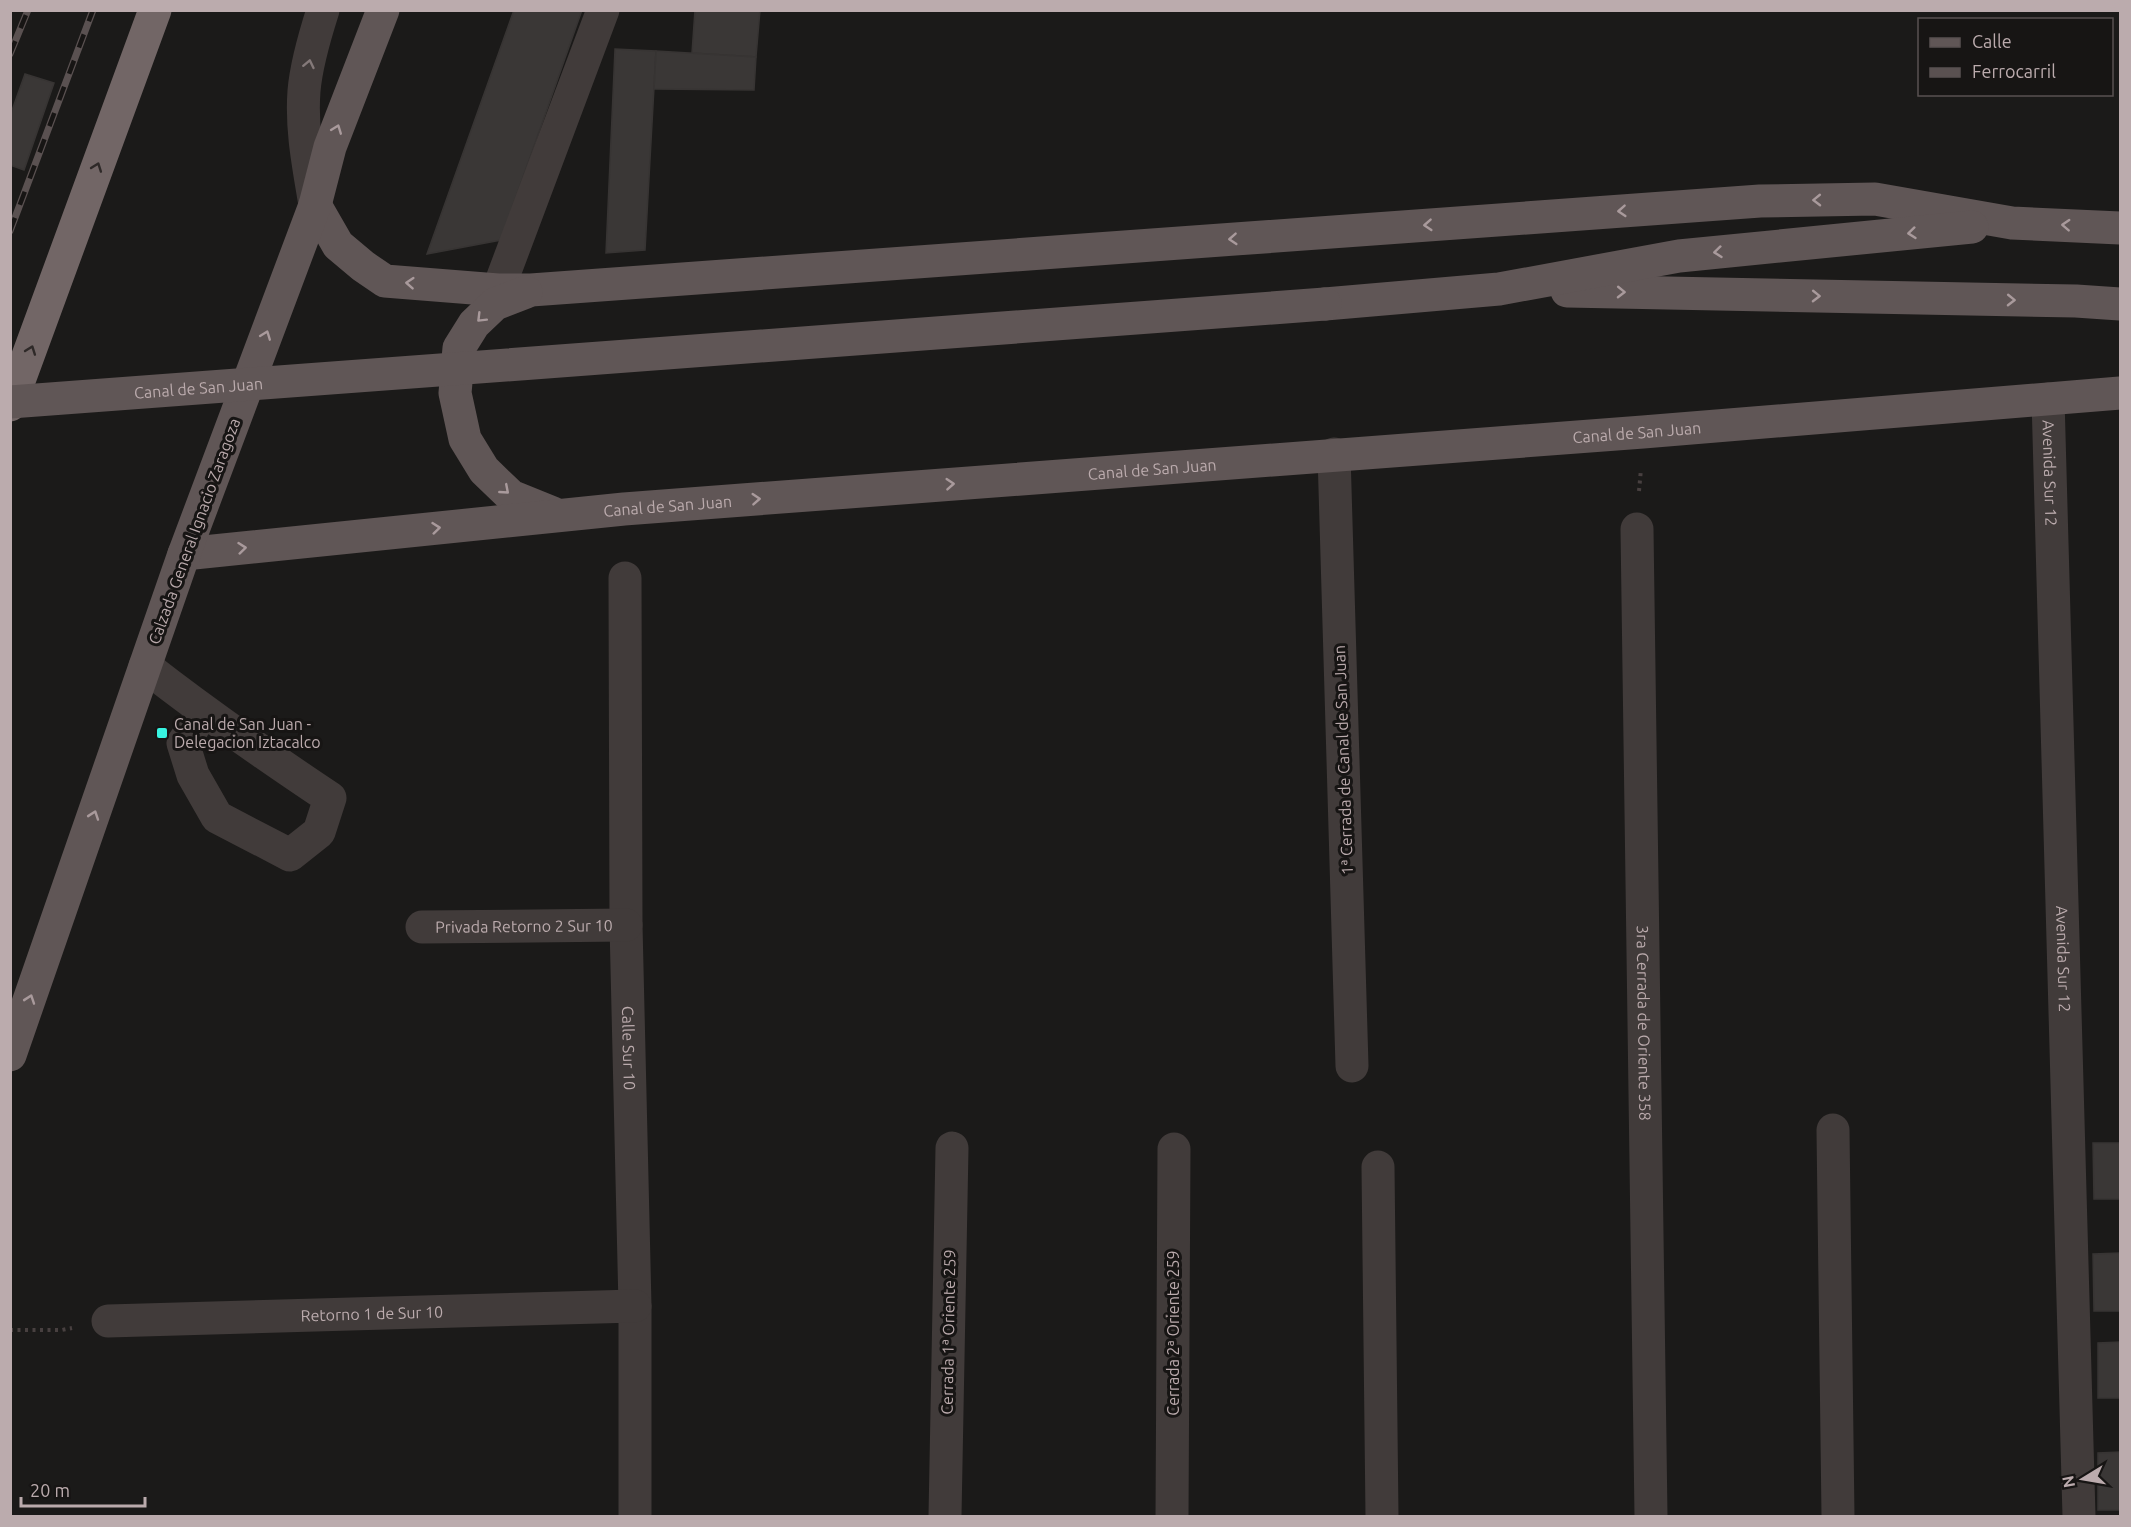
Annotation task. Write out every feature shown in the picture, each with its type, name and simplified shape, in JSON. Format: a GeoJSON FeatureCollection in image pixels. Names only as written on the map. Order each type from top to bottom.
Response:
{"type":"FeatureCollection","features":[{"type":"Feature","properties":{"kind":"highway"},"geometry":{"type":"LineString","coordinates":[[10,403],[154,10]]}},
{"type":"Feature","properties":{"kind":"main road","name":"Calzada General Ignacio Zaragoza"},"geometry":{"type":"LineString","coordinates":[[10,1055],[184,554],[315,206],[330,147],[383,10]]}},
{"type":"Feature","properties":{"kind":"main road","name":"Canal de San Juan"},"geometry":{"type":"LineString","coordinates":[[315,206],[338,245],[386,281],[498,290],[531,290],[1760,201],[1875,199],[2012,223],[2121,228]]}},
{"type":"Feature","properties":{"kind":"main road","name":"Canal de San Juan"},"geometry":{"type":"LineString","coordinates":[[10,403],[1499,289],[1680,256],[2012,223]]}},
{"type":"Feature","properties":{"kind":"main road","name":"Canal de San Juan"},"geometry":{"type":"LineString","coordinates":[[1499,289],[2064,300],[2121,304]]}},
{"type":"Feature","properties":{"kind":"main road"},"geometry":{"type":"LineString","coordinates":[[531,290],[495,304],[474,324],[459,348],[455,393],[465,440],[484,470],[511,496],[560,515]]}},
{"type":"Feature","properties":{"kind":"main road","name":"Canal de San Juan"},"geometry":{"type":"LineString","coordinates":[[184,554],[560,515],[2121,393]]}},
{"type":"Feature","properties":{"kind":"street"},"geometry":{"type":"LineString","coordinates":[[315,206],[304,140],[304,90],[323,10]]}},
{"type":"Feature","properties":{"kind":"street"},"geometry":{"type":"LineString","coordinates":[[498,290],[603,10]]}},
{"type":"Feature","properties":{"kind":"street","name":"Avenida Sur 12"},"geometry":{"type":"LineString","coordinates":[[2048,399],[2079,1516]]}},
{"type":"Feature","properties":{"kind":"street","name":"1ª Cerrada de Canal de San Juan"},"geometry":{"type":"LineString","coordinates":[[1334,454],[1352,1065]]}},
{"type":"Feature","properties":{"kind":"street","name":"3ra Cerrada de Oriente 358"},"geometry":{"type":"LineString","coordinates":[[1638,529],[1651,1516]]}},
{"type":"Feature","properties":{"kind":"street","name":"Calle Sur 10"},"geometry":{"type":"LineString","coordinates":[[625,578],[626,925],[635,1306],[635,1516]]}},
{"type":"Feature","properties":{"kind":"street"},"geometry":{"type":"LineString","coordinates":[[145,666],[243,740],[330,798],[319,832],[290,855],[217,818],[193,775],[183,742],[204,711]]}},
{"type":"Feature","properties":{"kind":"street","name":"Privada Retorno 2 Sur 10"},"geometry":{"type":"LineString","coordinates":[[422,927],[626,925]]}},
{"type":"Feature","properties":{"kind":"street"},"geometry":{"type":"LineString","coordinates":[[1833,1130],[1838,1516]]}},
{"type":"Feature","properties":{"kind":"street","name":"Cerrada 1ª Oriente 259"},"geometry":{"type":"LineString","coordinates":[[945,1516],[951,1148]]}},
{"type":"Feature","properties":{"kind":"street","name":"Cerrada 2ª Oriente 259"},"geometry":{"type":"LineString","coordinates":[[1173,1516],[1174,1149]]}},
{"type":"Feature","properties":{"kind":"street"},"geometry":{"type":"LineString","coordinates":[[1378,1167],[1382,1516]]}},
{"type":"Feature","properties":{"kind":"street","name":"Retorno 1 de Sur 10"},"geometry":{"type":"LineString","coordinates":[[108,1321],[635,1306]]}},
{"type":"Feature","properties":{"kind":"path"},"geometry":{"type":"LineString","coordinates":[[1638,529],[1643,432]]}},
{"type":"Feature","properties":{"kind":"path"},"geometry":{"type":"LineString","coordinates":[[10,1330],[62,1330]]}},
{"type":"Feature","properties":{"kind":"building"},"geometry":{"type":"Polygon","coordinates":[[[514,10],[582,10],[501,240],[427,254],[514,10]]]}},
{"type":"Feature","properties":{"kind":"building"},"geometry":{"type":"Polygon","coordinates":[[[695,10],[760,10],[756,57],[692,53],[695,10]]]}},
{"type":"Feature","properties":{"kind":"building"},"geometry":{"type":"Polygon","coordinates":[[[615,49],[656,51],[645,250],[606,253],[615,49]]]}},
{"type":"Feature","properties":{"kind":"building"},"geometry":{"type":"Polygon","coordinates":[[[656,51],[756,57],[754,90],[654,89],[656,51]]]}},
{"type":"Feature","properties":{"kind":"building"},"geometry":{"type":"Polygon","coordinates":[[[25,74],[54,83],[24,170],[10,165],[10,116],[25,74]]]}},
{"type":"Feature","properties":{"kind":"building"},"geometry":{"type":"Polygon","coordinates":[[[2093,1143],[2120,1143],[2120,1199],[2094,1199],[2093,1143]]]}},
{"type":"Feature","properties":{"kind":"building"},"geometry":{"type":"Polygon","coordinates":[[[2120,1253],[2120,1311],[2094,1311],[2093,1254],[2120,1253]]]}},
{"type":"Feature","properties":{"kind":"building"},"geometry":{"type":"Polygon","coordinates":[[[2120,1342],[2120,1398],[2098,1398],[2098,1343],[2120,1342]]]}},
{"type":"Feature","properties":{"kind":"building"},"geometry":{"type":"Polygon","coordinates":[[[2120,1452],[2120,1510],[2098,1510],[2098,1453],[2120,1452]]]}},
{"type":"Feature","properties":{"kind":"railway"},"geometry":{"type":"LineString","coordinates":[[10,54],[28,10]]}},
{"type":"Feature","properties":{"kind":"railway"},"geometry":{"type":"LineString","coordinates":[[10,231],[93,10]]}},
{"type":"Feature","properties":{"kind":"place","name":"Canal de San Juan - Delegacion Iztacalco"},"geometry":{"type":"Point","coordinates":[162,733]}}]}
